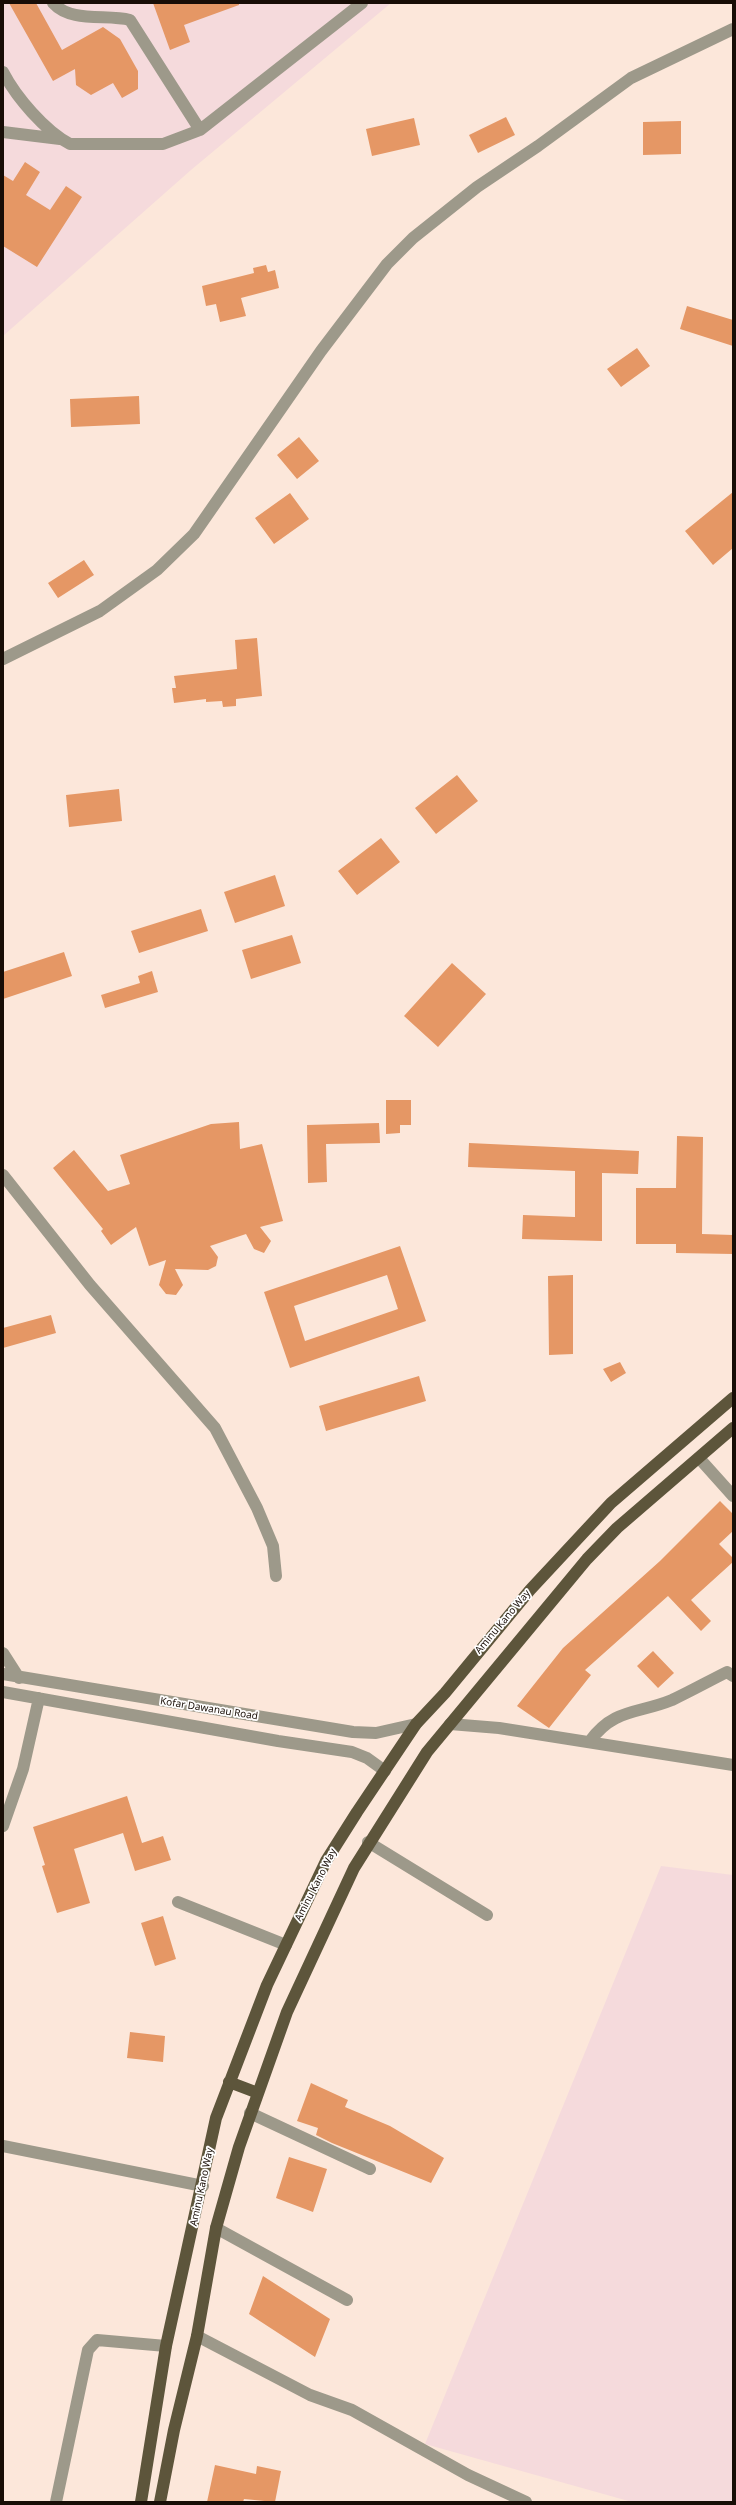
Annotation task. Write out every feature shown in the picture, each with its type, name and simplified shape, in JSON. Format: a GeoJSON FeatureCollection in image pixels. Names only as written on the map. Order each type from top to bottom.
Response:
{"type":"FeatureCollection","features":[{"type":"Feature","properties":{"kind":"main road","name":"Aminu Kano Way"},"geometry":{"type":"LineString","coordinates":[[141,2502],[166,2346],[203,2186],[216,2118],[267,1985],[326,1861],[416,1724],[445,1693],[568,1547],[611,1503],[733,1398]]}},
{"type":"Feature","properties":{"kind":"main road"},"geometry":{"type":"LineString","coordinates":[[160,2502],[197,2336],[216,2228],[250,2113],[287,2012],[354,1868],[368,1842],[427,1752],[587,1559],[617,1528],[733,1428]]}},
{"type":"Feature","properties":{"kind":"main road"},"geometry":{"type":"LineString","coordinates":[[229,2082],[258,2093]]}},
{"type":"Feature","properties":{"kind":"street"},"geometry":{"type":"LineString","coordinates":[[52,3],[58,8],[78,16],[118,17],[130,20],[200,130]]}},
{"type":"Feature","properties":{"kind":"street"},"geometry":{"type":"LineString","coordinates":[[3,132],[60,139],[70,144],[163,144],[200,130],[362,3]]}},
{"type":"Feature","properties":{"kind":"street"},"geometry":{"type":"LineString","coordinates":[[3,659],[100,611],[157,570],[194,534],[321,350],[387,264],[413,238],[477,187],[538,146],[631,78],[733,29]]}},
{"type":"Feature","properties":{"kind":"street"},"geometry":{"type":"LineString","coordinates":[[3,72],[13,90],[60,139]]}},
{"type":"Feature","properties":{"kind":"street"},"geometry":{"type":"LineString","coordinates":[[3,1175],[90,1286],[215,1428],[258,1508],[273,1546],[276,1576]]}},
{"type":"Feature","properties":{"kind":"street"},"geometry":{"type":"LineString","coordinates":[[699,1458],[733,1496]]}},
{"type":"Feature","properties":{"kind":"street"},"geometry":{"type":"LineString","coordinates":[[3,1653],[19,1678]]}},
{"type":"Feature","properties":{"kind":"street"},"geometry":{"type":"LineString","coordinates":[[590,1741],[598,1729],[610,1720],[672,1700],[731,1671]]}},
{"type":"Feature","properties":{"kind":"street","name":"Kofar Dawanau Road"},"geometry":{"type":"LineString","coordinates":[[3,1674],[19,1678],[353,1732],[376,1733],[416,1724]]}},
{"type":"Feature","properties":{"kind":"street","name":"Kofar Dawanau Road"},"geometry":{"type":"LineString","coordinates":[[3,1692],[278,1741],[352,1752],[367,1758],[385,1771]]}},
{"type":"Feature","properties":{"kind":"street"},"geometry":{"type":"LineString","coordinates":[[3,1826],[23,1769],[39,1698]]}},
{"type":"Feature","properties":{"kind":"street"},"geometry":{"type":"LineString","coordinates":[[450,1724],[500,1728],[590,1741],[733,1765]]}},
{"type":"Feature","properties":{"kind":"street"},"geometry":{"type":"LineString","coordinates":[[368,1842],[487,1915]]}},
{"type":"Feature","properties":{"kind":"street"},"geometry":{"type":"LineString","coordinates":[[178,1902],[286,1945]]}},
{"type":"Feature","properties":{"kind":"street"},"geometry":{"type":"LineString","coordinates":[[250,2113],[370,2169]]}},
{"type":"Feature","properties":{"kind":"street"},"geometry":{"type":"LineString","coordinates":[[3,2146],[203,2186]]}},
{"type":"Feature","properties":{"kind":"street"},"geometry":{"type":"LineString","coordinates":[[216,2228],[347,2300]]}},
{"type":"Feature","properties":{"kind":"street"},"geometry":{"type":"LineString","coordinates":[[197,2336],[310,2395],[352,2410],[468,2475],[526,2502]]}},
{"type":"Feature","properties":{"kind":"street"},"geometry":{"type":"LineString","coordinates":[[56,2502],[88,2350],[97,2340],[166,2346]]}},
{"type":"Feature","properties":{"kind":"shaded area"},"geometry":{"type":"Polygon","coordinates":[[[3,3],[391,3],[191,170],[3,336],[3,3]]]}},
{"type":"Feature","properties":{"kind":"shaded area"},"geometry":{"type":"Polygon","coordinates":[[[661,1866],[733,1875],[733,2502],[632,2502],[425,2444],[661,1866]]]}},
{"type":"Feature","properties":{"kind":"building"},"geometry":{"type":"Polygon","coordinates":[[[9,3],[36,3],[62,50],[103,27],[120,39],[138,71],[138,89],[122,98],[113,83],[91,95],[76,85],[75,69],[53,81],[9,3]]]}},
{"type":"Feature","properties":{"kind":"building"},"geometry":{"type":"Polygon","coordinates":[[[153,3],[239,3],[239,5],[184,25],[190,42],[170,50],[153,3]]]}},
{"type":"Feature","properties":{"kind":"building"},"geometry":{"type":"Polygon","coordinates":[[[506,117],[515,135],[478,153],[469,135],[506,117]]]}},
{"type":"Feature","properties":{"kind":"building"},"geometry":{"type":"Polygon","coordinates":[[[414,118],[420,145],[372,156],[366,129],[414,118]]]}},
{"type":"Feature","properties":{"kind":"building"},"geometry":{"type":"Polygon","coordinates":[[[681,121],[681,154],[643,155],[643,122],[681,121]]]}},
{"type":"Feature","properties":{"kind":"building"},"geometry":{"type":"Polygon","coordinates":[[[25,162],[40,172],[26,195],[50,210],[66,186],[82,197],[37,267],[3,246],[3,175],[13,181],[25,162]]]}},
{"type":"Feature","properties":{"kind":"building"},"geometry":{"type":"Polygon","coordinates":[[[266,265],[268,272],[275,270],[279,288],[241,298],[246,316],[220,322],[216,304],[206,306],[202,286],[254,273],[253,268],[266,265]]]}},
{"type":"Feature","properties":{"kind":"building"},"geometry":{"type":"Polygon","coordinates":[[[687,306],[733,320],[733,346],[680,329],[687,306]]]}},
{"type":"Feature","properties":{"kind":"building"},"geometry":{"type":"Polygon","coordinates":[[[637,348],[650,366],[621,387],[607,369],[637,348]]]}},
{"type":"Feature","properties":{"kind":"building"},"geometry":{"type":"Polygon","coordinates":[[[139,396],[140,424],[71,427],[70,399],[139,396]]]}},
{"type":"Feature","properties":{"kind":"building"},"geometry":{"type":"Polygon","coordinates":[[[299,437],[319,461],[297,479],[277,455],[299,437]]]}},
{"type":"Feature","properties":{"kind":"building"},"geometry":{"type":"Polygon","coordinates":[[[733,492],[733,548],[713,565],[685,531],[733,492]]]}},
{"type":"Feature","properties":{"kind":"building"},"geometry":{"type":"Polygon","coordinates":[[[290,493],[309,519],[274,544],[255,518],[290,493]]]}},
{"type":"Feature","properties":{"kind":"building"},"geometry":{"type":"Polygon","coordinates":[[[84,560],[94,575],[58,598],[48,583],[84,560]]]}},
{"type":"Feature","properties":{"kind":"building"},"geometry":{"type":"Polygon","coordinates":[[[257,638],[262,696],[236,699],[236,706],[223,707],[222,701],[206,702],[206,699],[174,703],[172,688],[176,688],[174,676],[237,669],[235,640],[257,638]]]}},
{"type":"Feature","properties":{"kind":"building"},"geometry":{"type":"Polygon","coordinates":[[[457,775],[478,801],[436,834],[415,808],[457,775]]]}},
{"type":"Feature","properties":{"kind":"building"},"geometry":{"type":"Polygon","coordinates":[[[119,789],[122,821],[69,827],[66,795],[119,789]]]}},
{"type":"Feature","properties":{"kind":"building"},"geometry":{"type":"Polygon","coordinates":[[[381,838],[400,862],[357,895],[338,871],[381,838]]]}},
{"type":"Feature","properties":{"kind":"building"},"geometry":{"type":"Polygon","coordinates":[[[275,875],[285,906],[235,923],[224,892],[275,875]]]}},
{"type":"Feature","properties":{"kind":"building"},"geometry":{"type":"Polygon","coordinates":[[[201,909],[208,931],[139,953],[131,931],[201,909]]]}},
{"type":"Feature","properties":{"kind":"building"},"geometry":{"type":"Polygon","coordinates":[[[292,935],[301,963],[251,979],[242,950],[292,935]]]}},
{"type":"Feature","properties":{"kind":"building"},"geometry":{"type":"Polygon","coordinates":[[[64,952],[72,976],[3,999],[3,972],[64,952]]]}},
{"type":"Feature","properties":{"kind":"building"},"geometry":{"type":"Polygon","coordinates":[[[452,963],[486,994],[438,1047],[404,1016],[452,963]]]}},
{"type":"Feature","properties":{"kind":"building"},"geometry":{"type":"Polygon","coordinates":[[[152,971],[158,992],[105,1008],[101,995],[140,983],[138,976],[152,971]]]}},
{"type":"Feature","properties":{"kind":"building"},"geometry":{"type":"Polygon","coordinates":[[[386,1100],[411,1100],[411,1125],[400,1125],[400,1133],[386,1134],[386,1100]]]}},
{"type":"Feature","properties":{"kind":"building"},"geometry":{"type":"Polygon","coordinates":[[[239,1122],[240,1149],[262,1144],[283,1221],[260,1227],[271,1241],[264,1253],[254,1249],[246,1234],[210,1246],[218,1257],[216,1266],[208,1270],[175,1269],[183,1285],[176,1295],[166,1294],[159,1285],[166,1260],[149,1266],[136,1227],[111,1245],[101,1231],[103,1229],[53,1168],[74,1150],[108,1191],[130,1184],[120,1155],[211,1124],[239,1122]]]}},
{"type":"Feature","properties":{"kind":"building"},"geometry":{"type":"Polygon","coordinates":[[[379,1123],[380,1143],[326,1144],[327,1182],[308,1183],[307,1125],[379,1123]]]}},
{"type":"Feature","properties":{"kind":"building"},"geometry":{"type":"Polygon","coordinates":[[[677,1136],[703,1137],[702,1234],[733,1235],[733,1254],[676,1253],[676,1244],[636,1244],[636,1188],[676,1188],[677,1136]]]}},
{"type":"Feature","properties":{"kind":"building"},"geometry":{"type":"Polygon","coordinates":[[[469,1143],[639,1151],[638,1174],[602,1173],[602,1241],[522,1239],[523,1215],[575,1217],[575,1171],[468,1167],[469,1143]]]}},
{"type":"Feature","properties":{"kind":"building"},"geometry":{"type":"Polygon","coordinates":[[[400,1246],[426,1321],[290,1368],[264,1292],[400,1246]],[[387,1275],[294,1306],[305,1341],[398,1309],[387,1275]]]}},
{"type":"Feature","properties":{"kind":"building"},"geometry":{"type":"Polygon","coordinates":[[[573,1275],[573,1354],[549,1355],[548,1276],[573,1275]]]}},
{"type":"Feature","properties":{"kind":"building"},"geometry":{"type":"Polygon","coordinates":[[[51,1315],[56,1333],[3,1348],[3,1328],[51,1315]]]}},
{"type":"Feature","properties":{"kind":"building"},"geometry":{"type":"Polygon","coordinates":[[[620,1362],[626,1373],[611,1382],[603,1369],[620,1362]]]}},
{"type":"Feature","properties":{"kind":"building"},"geometry":{"type":"Polygon","coordinates":[[[419,1376],[426,1401],[326,1431],[319,1406],[419,1376]]]}},
{"type":"Feature","properties":{"kind":"building"},"geometry":{"type":"Polygon","coordinates":[[[720,1501],[733,1514],[733,1531],[719,1544],[733,1558],[733,1562],[691,1600],[711,1621],[701,1631],[668,1596],[585,1670],[591,1675],[549,1728],[517,1706],[563,1648],[660,1561],[720,1501]]]}},
{"type":"Feature","properties":{"kind":"building"},"geometry":{"type":"Polygon","coordinates":[[[653,1651],[674,1673],[658,1688],[637,1666],[653,1651]]]}},
{"type":"Feature","properties":{"kind":"building"},"geometry":{"type":"Polygon","coordinates":[[[127,1796],[142,1843],[163,1836],[171,1860],[135,1871],[123,1833],[74,1849],[90,1903],[57,1913],[42,1866],[45,1865],[33,1827],[127,1796]]]}},
{"type":"Feature","properties":{"kind":"building"},"geometry":{"type":"Polygon","coordinates":[[[163,1916],[176,1959],[155,1966],[141,1923],[163,1916]]]}},
{"type":"Feature","properties":{"kind":"building"},"geometry":{"type":"Polygon","coordinates":[[[130,2032],[165,2036],[163,2062],[127,2058],[130,2032]]]}},
{"type":"Feature","properties":{"kind":"building"},"geometry":{"type":"Polygon","coordinates":[[[311,2083],[348,2100],[345,2107],[390,2126],[444,2158],[431,2183],[332,2143],[316,2135],[318,2128],[297,2121],[311,2083]]]}},
{"type":"Feature","properties":{"kind":"building"},"geometry":{"type":"Polygon","coordinates":[[[289,2157],[327,2169],[313,2212],[276,2198],[289,2157]]]}},
{"type":"Feature","properties":{"kind":"building"},"geometry":{"type":"Polygon","coordinates":[[[263,2276],[330,2319],[315,2357],[249,2314],[263,2276]]]}},
{"type":"Feature","properties":{"kind":"building"},"geometry":{"type":"Polygon","coordinates":[[[215,2465],[256,2474],[257,2466],[281,2471],[275,2502],[244,2499],[243,2502],[207,2502],[215,2465]]]}}]}
